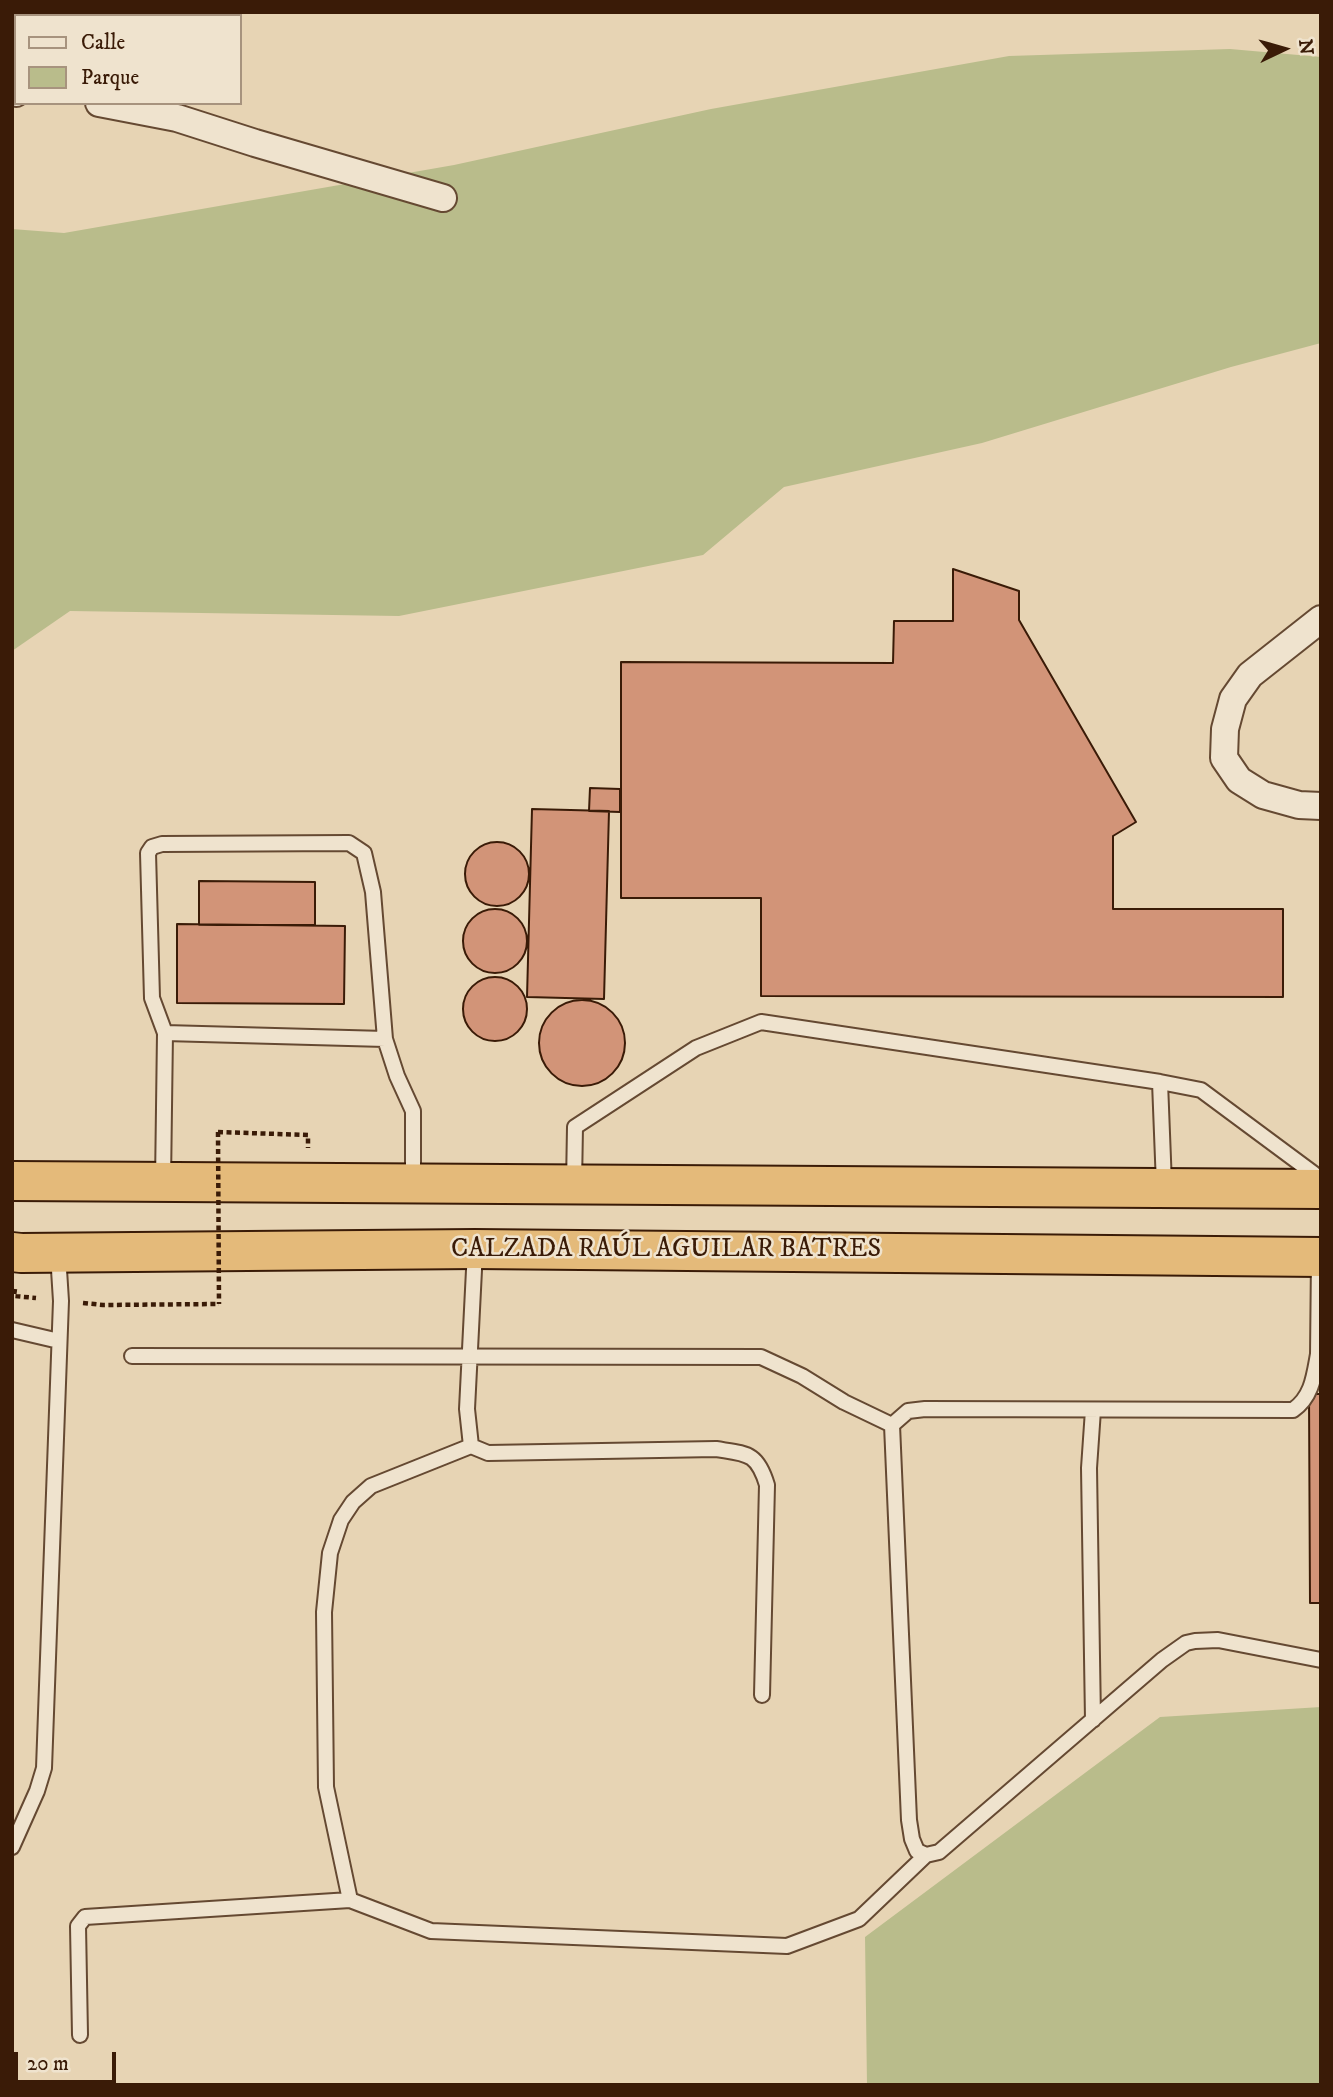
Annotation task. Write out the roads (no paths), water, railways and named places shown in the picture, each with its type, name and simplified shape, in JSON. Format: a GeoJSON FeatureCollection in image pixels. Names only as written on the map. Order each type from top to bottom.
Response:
{"type":"FeatureCollection","features":[{"type":"Feature","properties":{"kind":"highway"},"geometry":{"type":"LineString","coordinates":[[12,1181],[1321,1189]]}},
{"type":"Feature","properties":{"kind":"highway","name":"CALZADA RAÚL AGUILAR BATRES"},"geometry":{"type":"LineString","coordinates":[[12,1252],[475,1249],[1320,1257]]}},
{"type":"Feature","properties":{"kind":"street"},"geometry":{"type":"LineString","coordinates":[[109,105],[177,118],[255,144],[443,198]]}},
{"type":"Feature","properties":{"kind":"street"},"geometry":{"type":"LineString","coordinates":[[1310,805],[1263,795],[1239,780],[1224,758],[1225,729],[1233,699],[1250,675],[1321,619]]}},
{"type":"Feature","properties":{"kind":"lane"},"geometry":{"type":"LineString","coordinates":[[163,1183],[165,1033],[152,998],[148,853],[162,844],[349,844],[364,853],[373,892],[385,1039],[397,1076],[413,1111],[413,1184]]}},
{"type":"Feature","properties":{"kind":"lane"},"geometry":{"type":"LineString","coordinates":[[574,1186],[575,1127],[695,1048],[761,1022],[1201,1090],[1321,1180]]}},
{"type":"Feature","properties":{"kind":"lane"},"geometry":{"type":"LineString","coordinates":[[165,1033],[385,1039]]}},
{"type":"Feature","properties":{"kind":"lane"},"geometry":{"type":"LineString","coordinates":[[1160,1082],[1164,1188]]}},
{"type":"Feature","properties":{"kind":"lane"},"geometry":{"type":"LineString","coordinates":[[471,1446],[467,1409],[475,1249]]}},
{"type":"Feature","properties":{"kind":"lane"},"geometry":{"type":"LineString","coordinates":[[12,1847],[37,1791],[44,1768],[61,1301],[58,1253]]}},
{"type":"Feature","properties":{"kind":"lane"},"geometry":{"type":"LineString","coordinates":[[892,1425],[908,1411],[925,1409],[1293,1410],[1302,1404],[1312,1385],[1319,1354],[1320,1257]]}},
{"type":"Feature","properties":{"kind":"lane"},"geometry":{"type":"LineString","coordinates":[[12,1330],[59,1340]]}},
{"type":"Feature","properties":{"kind":"lane"},"geometry":{"type":"LineString","coordinates":[[132,1356],[761,1357],[803,1376],[844,1402],[892,1425]]}},
{"type":"Feature","properties":{"kind":"lane"},"geometry":{"type":"LineString","coordinates":[[1093,1410],[1089,1468],[1093,1720]]}},
{"type":"Feature","properties":{"kind":"lane"},"geometry":{"type":"LineString","coordinates":[[892,1425],[909,1820],[917,1851],[926,1855]]}},
{"type":"Feature","properties":{"kind":"lane"},"geometry":{"type":"LineString","coordinates":[[350,1900],[326,1787],[324,1612],[330,1553],[341,1520],[353,1502],[371,1486],[471,1446],[488,1453],[716,1449],[746,1454],[762,1468],[768,1485],[762,1695]]}},
{"type":"Feature","properties":{"kind":"lane"},"geometry":{"type":"LineString","coordinates":[[79,2035],[78,1926],[85,1917],[350,1900],[431,1931],[787,1946],[859,1919],[926,1855],[939,1852],[1162,1660],[1186,1643],[1217,1640],[1321,1660]]}}]}
